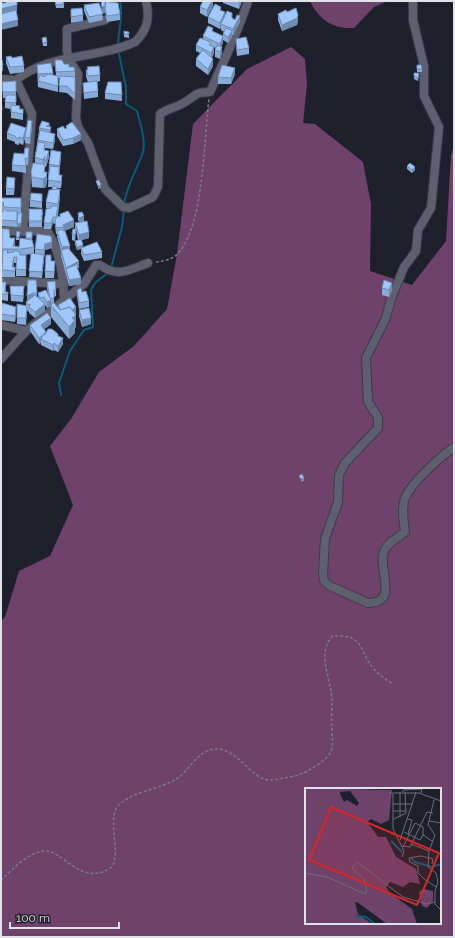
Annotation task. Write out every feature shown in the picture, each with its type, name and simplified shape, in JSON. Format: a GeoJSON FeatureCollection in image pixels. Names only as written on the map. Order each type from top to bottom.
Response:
{"type":"FeatureCollection","features":[{"type":"Feature","properties":{"kind":"street"},"geometry":{"type":"LineString","coordinates":[[1,80],[16,80],[25,73],[41,66],[135,42],[140,37],[148,19],[146,1]]}},
{"type":"Feature","properties":{"kind":"street"},"geometry":{"type":"LineString","coordinates":[[105,20],[67,29],[67,51],[69,59],[78,74],[76,118],[78,127],[88,143],[105,189],[123,207],[129,208],[153,196],[158,187],[160,114],[169,108],[185,103],[196,93],[210,92],[226,54],[240,27],[248,1]]}},
{"type":"Feature","properties":{"kind":"street"},"geometry":{"type":"LineString","coordinates":[[413,1],[413,20],[424,66],[424,96],[439,127],[431,208],[418,230],[416,251],[404,268],[391,299],[386,318],[366,358],[368,402],[378,418],[378,428],[345,463],[339,475],[338,502],[325,539],[324,581],[330,586],[368,603],[374,603],[383,598],[386,591],[382,566],[384,552],[391,542],[405,532],[403,509],[405,499],[427,470],[444,453],[454,447]]}},
{"type":"Feature","properties":{"kind":"street"},"geometry":{"type":"LineString","coordinates":[[16,80],[32,114],[23,232]]}},
{"type":"Feature","properties":{"kind":"street"},"geometry":{"type":"LineString","coordinates":[[14,200],[26,200]]}},
{"type":"Feature","properties":{"kind":"street"},"geometry":{"type":"LineString","coordinates":[[1,231],[47,232],[53,239],[64,284],[64,299]]}},
{"type":"Feature","properties":{"kind":"street"},"geometry":{"type":"LineString","coordinates":[[1,359],[26,331],[84,284],[96,265],[100,265],[109,272],[118,273],[148,263]]}},
{"type":"Feature","properties":{"kind":"street"},"geometry":{"type":"LineString","coordinates":[[1,280],[64,284]]}},
{"type":"Feature","properties":{"kind":"street"},"geometry":{"type":"LineString","coordinates":[[1,325],[26,331]]}},
{"type":"Feature","properties":{"kind":"path"},"geometry":{"type":"LineString","coordinates":[[148,263],[161,262],[174,256],[181,250],[194,222],[199,200],[210,92]]}},
{"type":"Feature","properties":{"kind":"path"},"geometry":{"type":"LineString","coordinates":[[1,880],[21,861],[46,851],[86,873],[97,874],[110,869],[116,854],[112,819],[120,804],[131,797],[176,780],[196,759],[205,752],[213,749],[225,750],[262,778],[271,780],[294,777],[308,771],[330,754],[333,744],[332,698],[325,657],[325,647],[333,636],[346,635],[357,641],[375,671],[393,684]]}},
{"type":"Feature","properties":{"kind":"shaded area"},"geometry":{"type":"Polygon","coordinates":[[[310,1],[388,1],[374,7],[354,28],[346,28],[333,25],[322,18],[310,1]]]}},
{"type":"Feature","properties":{"kind":"shaded area"},"geometry":{"type":"Polygon","coordinates":[[[291,47],[305,59],[307,84],[303,123],[315,124],[363,162],[371,204],[370,271],[412,285],[446,241],[451,155],[454,146],[454,937],[1,937],[1,621],[5,617],[19,571],[50,556],[73,505],[50,446],[71,419],[99,372],[134,346],[167,309],[177,254],[193,124],[247,69],[291,47]]]}},
{"type":"Feature","properties":{"kind":"building"},"geometry":{"type":"Polygon","coordinates":[[[1,1],[2,3],[6,3],[5,1],[17,1],[17,5],[1,9],[1,1]]]}},
{"type":"Feature","properties":{"kind":"building"},"geometry":{"type":"Polygon","coordinates":[[[55,1],[63,1],[64,4],[56,5],[55,1]]]}},
{"type":"Feature","properties":{"kind":"building"},"geometry":{"type":"Polygon","coordinates":[[[101,1],[105,1],[105,6],[102,7],[101,1]]]}},
{"type":"Feature","properties":{"kind":"building"},"geometry":{"type":"Polygon","coordinates":[[[106,1],[118,3],[120,14],[107,16],[105,8],[106,1]]]}},
{"type":"Feature","properties":{"kind":"building"},"geometry":{"type":"Polygon","coordinates":[[[203,1],[212,1],[207,10],[200,7],[203,1]]]}},
{"type":"Feature","properties":{"kind":"building"},"geometry":{"type":"Polygon","coordinates":[[[99,3],[103,14],[89,17],[84,5],[99,3]]]}},
{"type":"Feature","properties":{"kind":"building"},"geometry":{"type":"Polygon","coordinates":[[[215,4],[221,7],[220,10],[225,12],[220,23],[208,17],[215,4]]]}},
{"type":"Feature","properties":{"kind":"building"},"geometry":{"type":"Polygon","coordinates":[[[82,8],[83,15],[71,17],[71,9],[82,8]]]}},
{"type":"Feature","properties":{"kind":"building"},"geometry":{"type":"Polygon","coordinates":[[[296,8],[298,15],[297,18],[282,25],[278,14],[286,10],[287,12],[296,8]]]}},
{"type":"Feature","properties":{"kind":"building"},"geometry":{"type":"Polygon","coordinates":[[[16,10],[18,20],[1,24],[1,14],[16,10]]]}},
{"type":"Feature","properties":{"kind":"building"},"geometry":{"type":"Polygon","coordinates":[[[227,11],[232,13],[232,18],[235,20],[237,15],[240,16],[233,29],[221,24],[227,11]]]}},
{"type":"Feature","properties":{"kind":"building"},"geometry":{"type":"Polygon","coordinates":[[[208,26],[213,28],[212,31],[223,36],[220,44],[203,36],[208,26]]]}},
{"type":"Feature","properties":{"kind":"building"},"geometry":{"type":"Polygon","coordinates":[[[226,28],[232,31],[228,37],[223,34],[226,28]]]}},
{"type":"Feature","properties":{"kind":"building"},"geometry":{"type":"Polygon","coordinates":[[[124,31],[129,32],[129,34],[124,34],[124,31]]]}},
{"type":"Feature","properties":{"kind":"building"},"geometry":{"type":"Polygon","coordinates":[[[46,37],[47,42],[43,43],[42,38],[46,37]]]}},
{"type":"Feature","properties":{"kind":"building"},"geometry":{"type":"Polygon","coordinates":[[[246,37],[249,48],[237,50],[236,39],[246,37]]]}},
{"type":"Feature","properties":{"kind":"building"},"geometry":{"type":"Polygon","coordinates":[[[200,38],[211,42],[209,45],[214,47],[211,53],[196,45],[200,38]]]}},
{"type":"Feature","properties":{"kind":"building"},"geometry":{"type":"Polygon","coordinates":[[[217,45],[222,47],[220,52],[215,50],[217,45]]]}},
{"type":"Feature","properties":{"kind":"building"},"geometry":{"type":"Polygon","coordinates":[[[203,50],[213,59],[208,69],[196,59],[203,50]]]}},
{"type":"Feature","properties":{"kind":"building"},"geometry":{"type":"Polygon","coordinates":[[[11,56],[12,58],[22,56],[24,66],[10,67],[6,57],[11,56]]]}},
{"type":"Feature","properties":{"kind":"building"},"geometry":{"type":"Polygon","coordinates":[[[55,60],[62,60],[64,64],[69,64],[69,67],[74,67],[75,71],[56,72],[55,60]]]}},
{"type":"Feature","properties":{"kind":"building"},"geometry":{"type":"Polygon","coordinates":[[[51,63],[53,73],[38,74],[37,65],[51,63]]]}},
{"type":"Feature","properties":{"kind":"building"},"geometry":{"type":"Polygon","coordinates":[[[222,65],[235,68],[231,78],[218,77],[222,65]]]}},
{"type":"Feature","properties":{"kind":"building"},"geometry":{"type":"Polygon","coordinates":[[[417,65],[421,65],[422,69],[417,69],[417,65]]]}},
{"type":"Feature","properties":{"kind":"building"},"geometry":{"type":"Polygon","coordinates":[[[99,66],[100,75],[88,76],[86,70],[88,70],[87,67],[99,66]]]}},
{"type":"Feature","properties":{"kind":"building"},"geometry":{"type":"Polygon","coordinates":[[[414,73],[419,73],[418,78],[414,76],[414,73]]]}},
{"type":"Feature","properties":{"kind":"building"},"geometry":{"type":"Polygon","coordinates":[[[48,74],[58,76],[58,86],[38,81],[40,75],[44,77],[48,74]]]}},
{"type":"Feature","properties":{"kind":"building"},"geometry":{"type":"Polygon","coordinates":[[[60,76],[75,77],[75,94],[67,86],[59,86],[60,76]]]}},
{"type":"Feature","properties":{"kind":"building"},"geometry":{"type":"Polygon","coordinates":[[[16,81],[16,92],[3,92],[2,82],[16,81]]]}},
{"type":"Feature","properties":{"kind":"building"},"geometry":{"type":"Polygon","coordinates":[[[97,81],[98,91],[84,93],[83,83],[97,81]]]}},
{"type":"Feature","properties":{"kind":"building"},"geometry":{"type":"Polygon","coordinates":[[[108,82],[121,82],[122,95],[105,93],[108,82]]]}},
{"type":"Feature","properties":{"kind":"building"},"geometry":{"type":"Polygon","coordinates":[[[6,95],[16,95],[16,103],[5,102],[6,95]]]}},
{"type":"Feature","properties":{"kind":"building"},"geometry":{"type":"Polygon","coordinates":[[[11,105],[20,106],[19,109],[23,109],[23,114],[11,112],[11,105]]]}},
{"type":"Feature","properties":{"kind":"building"},"geometry":{"type":"Polygon","coordinates":[[[28,120],[32,121],[30,138],[25,137],[28,120]]]}},
{"type":"Feature","properties":{"kind":"building"},"geometry":{"type":"Polygon","coordinates":[[[42,121],[49,123],[49,126],[46,126],[51,127],[50,130],[39,128],[42,121]]]}},
{"type":"Feature","properties":{"kind":"building"},"geometry":{"type":"Polygon","coordinates":[[[72,122],[81,134],[73,138],[63,140],[57,129],[63,126],[65,129],[67,128],[66,126],[72,122]]]}},
{"type":"Feature","properties":{"kind":"building"},"geometry":{"type":"Polygon","coordinates":[[[11,123],[26,128],[23,138],[19,137],[19,139],[7,133],[11,123]]]}},
{"type":"Feature","properties":{"kind":"building"},"geometry":{"type":"Polygon","coordinates":[[[40,130],[55,134],[53,143],[38,140],[40,130]]]}},
{"type":"Feature","properties":{"kind":"building"},"geometry":{"type":"Polygon","coordinates":[[[38,142],[45,143],[44,150],[49,151],[46,160],[44,160],[45,156],[43,160],[35,157],[38,142]]]}},
{"type":"Feature","properties":{"kind":"building"},"geometry":{"type":"Polygon","coordinates":[[[25,148],[29,148],[28,159],[25,158],[26,166],[12,165],[14,153],[24,154],[25,148]]]}},
{"type":"Feature","properties":{"kind":"building"},"geometry":{"type":"Polygon","coordinates":[[[51,150],[61,152],[59,166],[49,164],[51,150]]]}},
{"type":"Feature","properties":{"kind":"building"},"geometry":{"type":"Polygon","coordinates":[[[33,163],[43,164],[45,166],[44,172],[47,172],[46,177],[43,179],[32,177],[31,172],[33,163]]]}},
{"type":"Feature","properties":{"kind":"building"},"geometry":{"type":"Polygon","coordinates":[[[410,163],[415,167],[412,170],[407,166],[410,163]]]}},
{"type":"Feature","properties":{"kind":"building"},"geometry":{"type":"Polygon","coordinates":[[[50,166],[59,167],[59,175],[62,175],[61,182],[48,180],[50,166]]]}},
{"type":"Feature","properties":{"kind":"building"},"geometry":{"type":"Polygon","coordinates":[[[7,177],[15,178],[14,189],[6,188],[7,177]]]}},
{"type":"Feature","properties":{"kind":"building"},"geometry":{"type":"Polygon","coordinates":[[[99,180],[101,185],[98,186],[96,181],[99,180]]]}},
{"type":"Feature","properties":{"kind":"building"},"geometry":{"type":"Polygon","coordinates":[[[53,186],[57,187],[57,190],[52,189],[53,186]]]}},
{"type":"Feature","properties":{"kind":"building"},"geometry":{"type":"Polygon","coordinates":[[[60,189],[58,204],[46,202],[49,190],[60,189]]]}},
{"type":"Feature","properties":{"kind":"building"},"geometry":{"type":"Polygon","coordinates":[[[31,193],[42,194],[42,202],[30,200],[31,193]]]}},
{"type":"Feature","properties":{"kind":"building"},"geometry":{"type":"Polygon","coordinates":[[[1,198],[21,198],[21,208],[4,207],[3,202],[3,207],[1,207],[1,198]]]}},
{"type":"Feature","properties":{"kind":"building"},"geometry":{"type":"Polygon","coordinates":[[[51,206],[58,206],[56,217],[53,217],[51,223],[44,223],[46,209],[51,208],[51,206]]]}},
{"type":"Feature","properties":{"kind":"building"},"geometry":{"type":"Polygon","coordinates":[[[3,209],[6,209],[6,211],[17,211],[17,221],[1,220],[1,212],[3,212],[3,209]]]}},
{"type":"Feature","properties":{"kind":"building"},"geometry":{"type":"Polygon","coordinates":[[[29,209],[42,209],[42,221],[29,221],[29,209]]]}},
{"type":"Feature","properties":{"kind":"building"},"geometry":{"type":"Polygon","coordinates":[[[68,211],[74,220],[63,225],[64,227],[56,228],[55,221],[57,216],[60,217],[60,214],[68,211]]]}},
{"type":"Feature","properties":{"kind":"building"},"geometry":{"type":"Polygon","coordinates":[[[82,212],[84,216],[79,218],[78,213],[82,212]]]}},
{"type":"Feature","properties":{"kind":"building"},"geometry":{"type":"Polygon","coordinates":[[[18,213],[22,213],[21,223],[17,224],[18,213]]]}},
{"type":"Feature","properties":{"kind":"building"},"geometry":{"type":"Polygon","coordinates":[[[87,221],[89,232],[79,235],[75,223],[87,221]]]}},
{"type":"Feature","properties":{"kind":"building"},"geometry":{"type":"Polygon","coordinates":[[[2,229],[9,229],[10,238],[15,238],[13,246],[19,247],[20,238],[32,240],[34,247],[2,249],[2,229]]]}},
{"type":"Feature","properties":{"kind":"building"},"geometry":{"type":"Polygon","coordinates":[[[63,229],[70,246],[62,247],[57,231],[63,229]]]}},
{"type":"Feature","properties":{"kind":"building"},"geometry":{"type":"Polygon","coordinates":[[[73,229],[76,229],[75,235],[72,234],[73,229]]]}},
{"type":"Feature","properties":{"kind":"building"},"geometry":{"type":"Polygon","coordinates":[[[17,231],[20,232],[19,237],[16,237],[17,231]]]}},
{"type":"Feature","properties":{"kind":"building"},"geometry":{"type":"Polygon","coordinates":[[[26,232],[32,232],[32,238],[26,238],[26,232]]]}},
{"type":"Feature","properties":{"kind":"building"},"geometry":{"type":"Polygon","coordinates":[[[37,234],[51,236],[52,242],[45,244],[44,250],[35,249],[37,234]]]}},
{"type":"Feature","properties":{"kind":"building"},"geometry":{"type":"Polygon","coordinates":[[[81,239],[83,245],[77,247],[75,241],[81,239]]]}},
{"type":"Feature","properties":{"kind":"building"},"geometry":{"type":"Polygon","coordinates":[[[97,242],[102,252],[84,255],[81,248],[97,242]]]}},
{"type":"Feature","properties":{"kind":"building"},"geometry":{"type":"Polygon","coordinates":[[[68,248],[79,261],[66,268],[61,250],[68,248]]]}},
{"type":"Feature","properties":{"kind":"building"},"geometry":{"type":"Polygon","coordinates":[[[3,250],[8,250],[7,253],[14,252],[14,250],[20,252],[20,255],[26,255],[26,270],[16,269],[17,257],[14,257],[12,267],[15,267],[15,271],[2,270],[3,250]]]}},
{"type":"Feature","properties":{"kind":"building"},"geometry":{"type":"Polygon","coordinates":[[[31,253],[44,255],[42,272],[29,271],[31,253]]]}},
{"type":"Feature","properties":{"kind":"building"},"geometry":{"type":"Polygon","coordinates":[[[46,255],[51,255],[51,261],[55,261],[54,272],[45,271],[46,255]]]}},
{"type":"Feature","properties":{"kind":"building"},"geometry":{"type":"Polygon","coordinates":[[[78,264],[77,267],[81,278],[69,280],[66,269],[78,264]]]}},
{"type":"Feature","properties":{"kind":"building"},"geometry":{"type":"Polygon","coordinates":[[[1,279],[3,279],[2,282],[6,282],[5,292],[8,292],[8,294],[1,294],[1,279]]]}},
{"type":"Feature","properties":{"kind":"building"},"geometry":{"type":"Polygon","coordinates":[[[28,280],[36,280],[37,293],[27,296],[28,280]]]}},
{"type":"Feature","properties":{"kind":"building"},"geometry":{"type":"Polygon","coordinates":[[[384,280],[392,283],[389,290],[382,288],[384,280]]]}},
{"type":"Feature","properties":{"kind":"building"},"geometry":{"type":"Polygon","coordinates":[[[55,281],[56,290],[54,290],[54,298],[50,299],[47,282],[55,281]]]}},
{"type":"Feature","properties":{"kind":"building"},"geometry":{"type":"Polygon","coordinates":[[[10,286],[24,286],[23,296],[11,295],[10,286]]]}},
{"type":"Feature","properties":{"kind":"building"},"geometry":{"type":"Polygon","coordinates":[[[81,288],[82,292],[86,291],[89,301],[79,303],[77,290],[81,288]]]}},
{"type":"Feature","properties":{"kind":"building"},"geometry":{"type":"Polygon","coordinates":[[[46,290],[51,300],[47,302],[44,297],[40,298],[38,293],[46,290]]]}},
{"type":"Feature","properties":{"kind":"building"},"geometry":{"type":"Polygon","coordinates":[[[35,295],[45,304],[35,312],[29,307],[30,304],[28,305],[26,302],[35,295]]]}},
{"type":"Feature","properties":{"kind":"building"},"geometry":{"type":"Polygon","coordinates":[[[70,298],[76,307],[72,310],[70,307],[61,310],[58,305],[70,298]]]}},
{"type":"Feature","properties":{"kind":"building"},"geometry":{"type":"Polygon","coordinates":[[[53,302],[60,310],[70,307],[76,315],[72,318],[75,320],[69,327],[51,305],[53,302]]]}},
{"type":"Feature","properties":{"kind":"building"},"geometry":{"type":"Polygon","coordinates":[[[2,303],[16,307],[15,316],[1,314],[2,303]]]}},
{"type":"Feature","properties":{"kind":"building"},"geometry":{"type":"Polygon","coordinates":[[[17,304],[27,306],[26,318],[17,318],[17,304]]]}},
{"type":"Feature","properties":{"kind":"building"},"geometry":{"type":"Polygon","coordinates":[[[89,308],[91,318],[82,320],[79,310],[89,308]]]}},
{"type":"Feature","properties":{"kind":"building"},"geometry":{"type":"Polygon","coordinates":[[[47,313],[51,318],[41,325],[46,332],[43,334],[45,335],[48,329],[52,329],[58,334],[58,336],[63,338],[58,346],[54,343],[53,345],[41,339],[43,335],[39,338],[30,325],[47,313]]]}},
{"type":"Feature","properties":{"kind":"building"},"geometry":{"type":"Polygon","coordinates":[[[302,474],[304,478],[301,479],[299,476],[302,474]]]}},
{"type":"Feature","properties":{"kind":"waterway"},"geometry":{"type":"LineString","coordinates":[[118,46],[121,18],[120,1]]}},
{"type":"Feature","properties":{"kind":"waterway"},"geometry":{"type":"LineString","coordinates":[[118,50],[126,87],[126,104],[137,111],[144,142],[141,159],[129,185],[124,205]]}},
{"type":"Feature","properties":{"kind":"waterway"},"geometry":{"type":"LineString","coordinates":[[111,268],[122,227],[124,210]]}},
{"type":"Feature","properties":{"kind":"waterway"},"geometry":{"type":"LineString","coordinates":[[61,395],[59,383],[70,351],[84,330],[93,327],[91,290],[95,283],[109,272]]}}]}
